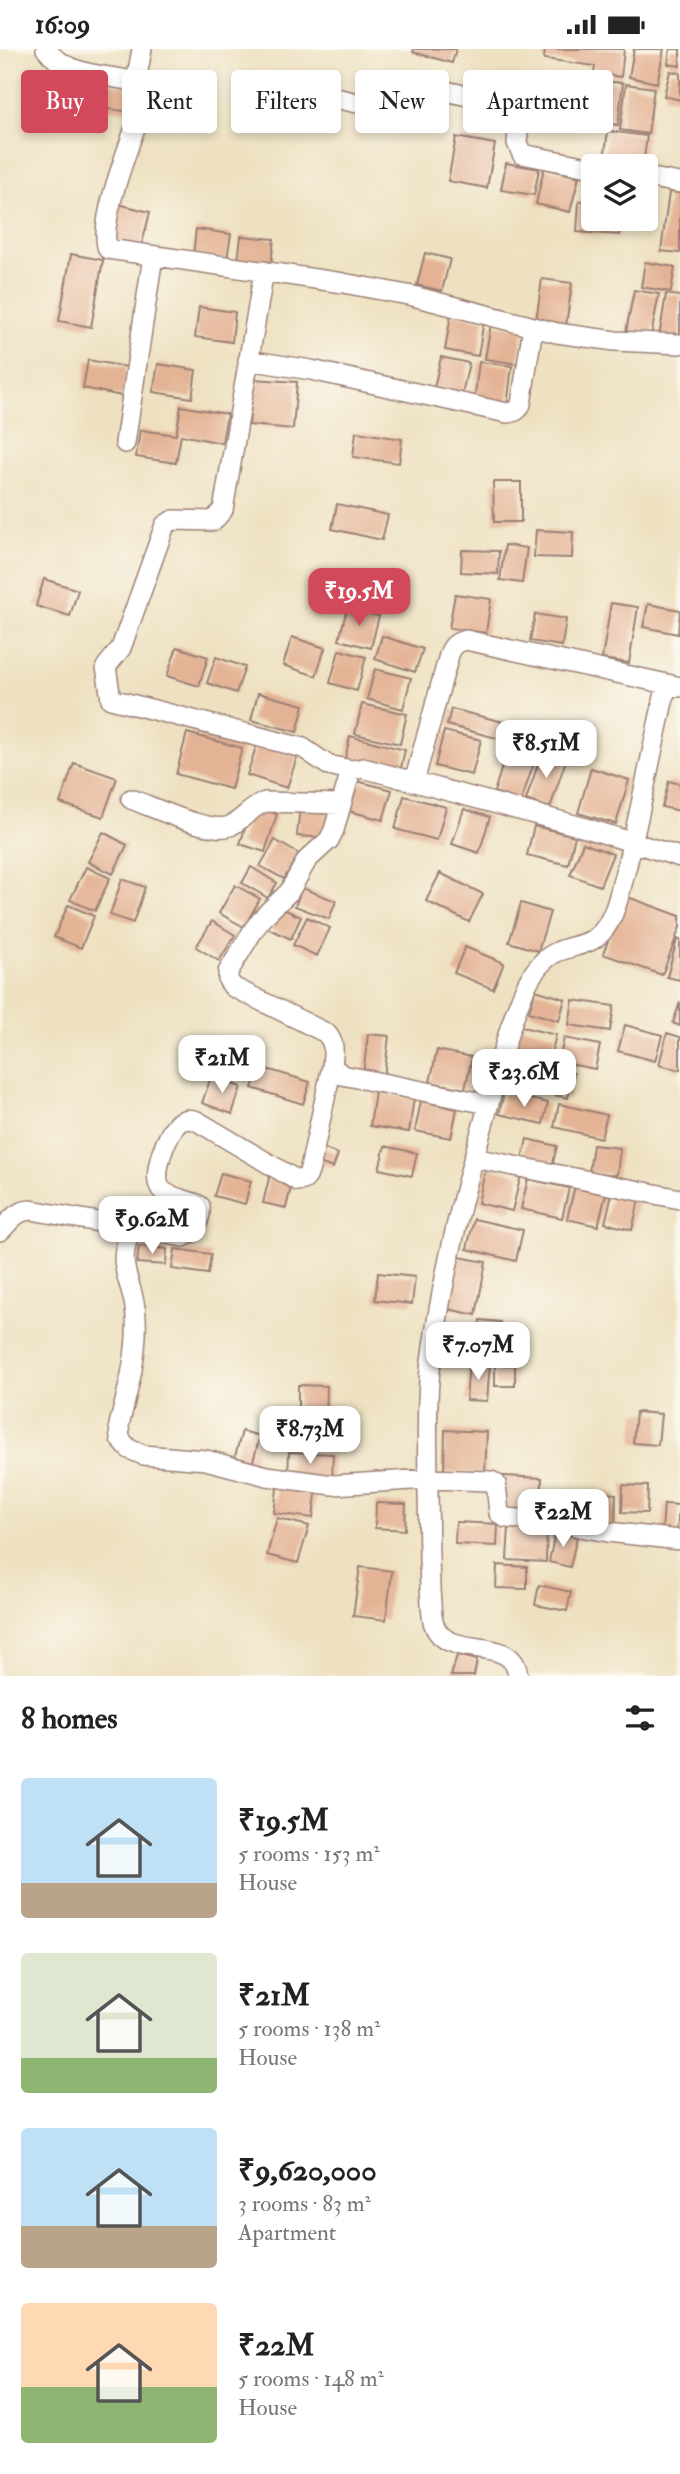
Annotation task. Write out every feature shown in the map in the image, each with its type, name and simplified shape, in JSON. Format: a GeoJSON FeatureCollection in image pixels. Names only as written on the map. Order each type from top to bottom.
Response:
{"type":"FeatureCollection","features":[{"type":"Feature","properties":{"kind":"street"},"geometry":{"type":"LineString","coordinates":[[46,49],[63,66],[122,79]]}},
{"type":"Feature","properties":{"kind":"street"},"geometry":{"type":"LineString","coordinates":[[138,70],[142,49]]}},
{"type":"Feature","properties":{"kind":"street"},"geometry":{"type":"LineString","coordinates":[[341,99],[391,111],[400,107],[407,88],[418,85],[509,105],[520,111],[517,143],[522,154],[581,166]]}},
{"type":"Feature","properties":{"kind":"street"},"geometry":{"type":"LineString","coordinates":[[134,133],[110,207],[106,245],[108,249],[343,283],[413,296],[557,333],[615,341],[680,344]]}},
{"type":"Feature","properties":{"kind":"street"},"geometry":{"type":"LineString","coordinates":[[658,179],[680,183]]}},
{"type":"Feature","properties":{"kind":"street"},"geometry":{"type":"LineString","coordinates":[[124,443],[153,256]]}},
{"type":"Feature","properties":{"kind":"street"},"geometry":{"type":"LineString","coordinates":[[264,271],[223,510],[213,521],[173,520],[165,525],[121,648],[106,667],[111,698],[303,748],[328,765],[363,768],[633,841],[680,857]]}},
{"type":"Feature","properties":{"kind":"street"},"geometry":{"type":"LineString","coordinates":[[248,361],[311,370],[507,413],[515,412],[521,404],[533,327]]}},
{"type":"Feature","properties":{"kind":"street"},"geometry":{"type":"LineString","coordinates":[[414,782],[449,655],[452,647],[459,641],[466,640],[674,685],[615,908],[600,936],[586,945],[557,952],[545,959],[527,986],[488,1104],[444,1283],[432,1350],[427,1438],[429,1560],[435,1631],[445,1641],[504,1653],[513,1659],[518,1676]]}},
{"type":"Feature","properties":{"kind":"street"},"geometry":{"type":"LineString","coordinates":[[0,1231],[22,1210],[31,1210],[184,1237],[191,1234],[196,1228],[200,1206],[164,1193],[156,1178],[164,1147],[178,1122],[183,1120],[197,1121],[299,1181],[306,1179],[332,1066],[332,1040],[326,1033],[233,987],[228,979],[228,972],[260,921],[289,892],[307,860],[329,840],[351,769]]}},
{"type":"Feature","properties":{"kind":"street"},"geometry":{"type":"LineString","coordinates":[[131,799],[214,827],[233,824],[248,811],[265,802],[341,804]]}},
{"type":"Feature","properties":{"kind":"street"},"geometry":{"type":"LineString","coordinates":[[332,1066],[342,1075],[488,1104]]}},
{"type":"Feature","properties":{"kind":"street"},"geometry":{"type":"LineString","coordinates":[[474,1158],[680,1199]]}},
{"type":"Feature","properties":{"kind":"street"},"geometry":{"type":"LineString","coordinates":[[132,1227],[124,1245],[123,1259],[136,1314],[136,1342],[119,1425],[120,1439],[129,1448],[143,1455],[206,1460],[267,1476],[333,1485],[428,1479],[491,1481],[496,1484],[498,1490],[499,1513],[506,1518],[547,1521],[680,1541]]}},
{"type":"Feature","properties":{"kind":"building"},"geometry":{"type":"Polygon","coordinates":[[[414,49],[456,49],[452,63],[413,52],[414,49]]]}},
{"type":"Feature","properties":{"kind":"building"},"geometry":{"type":"Polygon","coordinates":[[[545,49],[624,49],[621,77],[613,76],[613,70],[594,70],[595,66],[544,59],[545,49]]]}},
{"type":"Feature","properties":{"kind":"building"},"geometry":{"type":"Polygon","coordinates":[[[634,49],[664,49],[657,83],[629,77],[634,49]]]}},
{"type":"Feature","properties":{"kind":"building"},"geometry":{"type":"Polygon","coordinates":[[[670,49],[680,49],[680,66],[668,64],[670,49]]]}},
{"type":"Feature","properties":{"kind":"building"},"geometry":{"type":"Polygon","coordinates":[[[670,71],[680,73],[680,100],[664,96],[670,71]]]}},
{"type":"Feature","properties":{"kind":"building"},"geometry":{"type":"Polygon","coordinates":[[[613,82],[623,83],[618,125],[613,124],[613,82]]]}},
{"type":"Feature","properties":{"kind":"building"},"geometry":{"type":"Polygon","coordinates":[[[108,83],[122,85],[122,111],[108,109],[108,83]]]}},
{"type":"Feature","properties":{"kind":"building"},"geometry":{"type":"Polygon","coordinates":[[[626,84],[654,88],[648,134],[620,130],[626,84]]]}},
{"type":"Feature","properties":{"kind":"building"},"geometry":{"type":"Polygon","coordinates":[[[608,133],[647,136],[645,154],[605,154],[608,133]]]}},
{"type":"Feature","properties":{"kind":"building"},"geometry":{"type":"Polygon","coordinates":[[[456,137],[495,144],[487,188],[448,181],[456,137]]]}},
{"type":"Feature","properties":{"kind":"building"},"geometry":{"type":"Polygon","coordinates":[[[506,163],[539,169],[534,195],[501,190],[506,163]]]}},
{"type":"Feature","properties":{"kind":"building"},"geometry":{"type":"Polygon","coordinates":[[[544,168],[579,177],[570,212],[536,204],[544,168]]]}},
{"type":"Feature","properties":{"kind":"building"},"geometry":{"type":"Polygon","coordinates":[[[669,192],[680,193],[680,253],[661,251],[669,192]]]}},
{"type":"Feature","properties":{"kind":"building"},"geometry":{"type":"Polygon","coordinates":[[[579,201],[581,231],[620,231],[619,235],[577,232],[579,201]]]}},
{"type":"Feature","properties":{"kind":"building"},"geometry":{"type":"Polygon","coordinates":[[[118,204],[150,212],[141,248],[110,241],[118,204]]]}},
{"type":"Feature","properties":{"kind":"building"},"geometry":{"type":"Polygon","coordinates":[[[196,229],[231,234],[227,259],[193,255],[196,229]]]}},
{"type":"Feature","properties":{"kind":"building"},"geometry":{"type":"Polygon","coordinates":[[[241,236],[274,239],[271,265],[238,261],[241,236]]]}},
{"type":"Feature","properties":{"kind":"building"},"geometry":{"type":"Polygon","coordinates":[[[425,253],[450,259],[442,291],[417,285],[425,253]]]}},
{"type":"Feature","properties":{"kind":"building"},"geometry":{"type":"Polygon","coordinates":[[[71,254],[103,260],[91,327],[59,321],[71,254]]]}},
{"type":"Feature","properties":{"kind":"building"},"geometry":{"type":"Polygon","coordinates":[[[645,262],[675,267],[671,292],[641,287],[645,262]]]}},
{"type":"Feature","properties":{"kind":"building"},"geometry":{"type":"Polygon","coordinates":[[[542,279],[572,283],[566,326],[536,321],[542,279]]]}},
{"type":"Feature","properties":{"kind":"building"},"geometry":{"type":"Polygon","coordinates":[[[634,290],[659,294],[651,336],[626,332],[634,290]]]}},
{"type":"Feature","properties":{"kind":"building"},"geometry":{"type":"Polygon","coordinates":[[[666,294],[680,296],[680,341],[659,338],[666,294]]]}},
{"type":"Feature","properties":{"kind":"building"},"geometry":{"type":"Polygon","coordinates":[[[199,307],[235,312],[232,342],[195,337],[199,307]]]}},
{"type":"Feature","properties":{"kind":"building"},"geometry":{"type":"Polygon","coordinates":[[[451,314],[484,320],[478,356],[445,350],[451,314]]]}},
{"type":"Feature","properties":{"kind":"building"},"geometry":{"type":"Polygon","coordinates":[[[491,324],[523,329],[518,364],[485,359],[491,324]]]}},
{"type":"Feature","properties":{"kind":"building"},"geometry":{"type":"Polygon","coordinates":[[[441,357],[469,363],[462,394],[434,388],[441,357]]]}},
{"type":"Feature","properties":{"kind":"building"},"geometry":{"type":"Polygon","coordinates":[[[88,360],[127,367],[122,396],[83,388],[88,360]]]}},
{"type":"Feature","properties":{"kind":"building"},"geometry":{"type":"Polygon","coordinates":[[[479,362],[512,366],[507,406],[474,402],[479,362]]]}},
{"type":"Feature","properties":{"kind":"building"},"geometry":{"type":"Polygon","coordinates":[[[158,364],[196,370],[192,398],[153,392],[158,364]]]}},
{"type":"Feature","properties":{"kind":"building"},"geometry":{"type":"Polygon","coordinates":[[[253,379],[297,382],[293,429],[249,425],[253,379]]]}},
{"type":"Feature","properties":{"kind":"building"},"geometry":{"type":"Polygon","coordinates":[[[181,406],[227,414],[222,443],[181,435],[176,463],[136,457],[140,430],[176,435],[181,406]]]}},
{"type":"Feature","properties":{"kind":"building"},"geometry":{"type":"Polygon","coordinates":[[[356,432],[402,439],[399,463],[353,457],[356,432]]]}},
{"type":"Feature","properties":{"kind":"building"},"geometry":{"type":"Polygon","coordinates":[[[493,482],[521,482],[521,522],[494,522],[493,482]]]}},
{"type":"Feature","properties":{"kind":"building"},"geometry":{"type":"Polygon","coordinates":[[[337,504],[388,515],[382,540],[332,529],[337,504]]]}},
{"type":"Feature","properties":{"kind":"building"},"geometry":{"type":"Polygon","coordinates":[[[536,530],[573,532],[572,558],[534,557],[536,530]]]}},
{"type":"Feature","properties":{"kind":"building"},"geometry":{"type":"Polygon","coordinates":[[[505,545],[527,548],[522,583],[500,580],[505,545]]]}},
{"type":"Feature","properties":{"kind":"building"},"geometry":{"type":"Polygon","coordinates":[[[462,550],[499,551],[498,574],[461,572],[462,550]]]}},
{"type":"Feature","properties":{"kind":"building"},"geometry":{"type":"Polygon","coordinates":[[[359,573],[387,580],[380,612],[352,606],[359,573]]]}},
{"type":"Feature","properties":{"kind":"building"},"geometry":{"type":"Polygon","coordinates":[[[44,579],[78,590],[70,616],[36,606],[44,579]]]}},
{"type":"Feature","properties":{"kind":"building"},"geometry":{"type":"Polygon","coordinates":[[[455,594],[491,599],[486,633],[449,628],[455,594]]]}},
{"type":"Feature","properties":{"kind":"building"},"geometry":{"type":"Polygon","coordinates":[[[611,603],[638,607],[629,663],[602,659],[611,603]]]}},
{"type":"Feature","properties":{"kind":"building"},"geometry":{"type":"Polygon","coordinates":[[[648,604],[680,610],[678,634],[643,627],[648,604]]]}},
{"type":"Feature","properties":{"kind":"building"},"geometry":{"type":"Polygon","coordinates":[[[347,608],[379,616],[371,648],[339,640],[347,608]]]}},
{"type":"Feature","properties":{"kind":"building"},"geometry":{"type":"Polygon","coordinates":[[[535,614],[566,619],[562,646],[530,641],[535,614]]]}},
{"type":"Feature","properties":{"kind":"building"},"geometry":{"type":"Polygon","coordinates":[[[382,636],[423,649],[415,672],[375,659],[382,636]]]}},
{"type":"Feature","properties":{"kind":"building"},"geometry":{"type":"Polygon","coordinates":[[[292,637],[325,648],[316,676],[283,665],[292,637]]]}},
{"type":"Feature","properties":{"kind":"building"},"geometry":{"type":"Polygon","coordinates":[[[177,647],[208,657],[199,686],[167,676],[177,647]]]}},
{"type":"Feature","properties":{"kind":"building"},"geometry":{"type":"Polygon","coordinates":[[[339,650],[366,657],[357,691],[330,683],[339,650]]]}},
{"type":"Feature","properties":{"kind":"building"},"geometry":{"type":"Polygon","coordinates":[[[216,657],[245,667],[236,693],[207,683],[216,657]]]}},
{"type":"Feature","properties":{"kind":"building"},"geometry":{"type":"Polygon","coordinates":[[[375,669],[411,678],[403,709],[367,699],[375,669]]]}},
{"type":"Feature","properties":{"kind":"building"},"geometry":{"type":"Polygon","coordinates":[[[258,693],[304,705],[297,732],[251,720],[258,693]]]}},
{"type":"Feature","properties":{"kind":"building"},"geometry":{"type":"Polygon","coordinates":[[[362,704],[407,714],[400,744],[355,734],[362,704]]]}},
{"type":"Feature","properties":{"kind":"building"},"geometry":{"type":"Polygon","coordinates":[[[451,709],[508,723],[504,740],[447,725],[451,709]]]}},
{"type":"Feature","properties":{"kind":"building"},"geometry":{"type":"Polygon","coordinates":[[[444,731],[481,740],[472,775],[435,766],[444,731]]]}},
{"type":"Feature","properties":{"kind":"building"},"geometry":{"type":"Polygon","coordinates":[[[187,733],[242,748],[231,789],[176,774],[187,733]]]}},
{"type":"Feature","properties":{"kind":"building"},"geometry":{"type":"Polygon","coordinates":[[[350,736],[405,750],[400,772],[345,759],[350,736]]]}},
{"type":"Feature","properties":{"kind":"building"},"geometry":{"type":"Polygon","coordinates":[[[257,744],[297,757],[287,788],[247,775],[257,744]]]}},
{"type":"Feature","properties":{"kind":"building"},"geometry":{"type":"Polygon","coordinates":[[[542,752],[566,760],[550,808],[526,800],[542,752]]]}},
{"type":"Feature","properties":{"kind":"building"},"geometry":{"type":"Polygon","coordinates":[[[506,754],[534,763],[521,801],[494,792],[506,754]]]}},
{"type":"Feature","properties":{"kind":"building"},"geometry":{"type":"Polygon","coordinates":[[[74,763],[117,778],[103,817],[60,803],[74,763]]]}},
{"type":"Feature","properties":{"kind":"building"},"geometry":{"type":"Polygon","coordinates":[[[591,768],[629,780],[616,824],[578,813],[591,768]]]}},
{"type":"Feature","properties":{"kind":"building"},"geometry":{"type":"Polygon","coordinates":[[[357,781],[392,790],[383,820],[349,811],[357,781]]]}},
{"type":"Feature","properties":{"kind":"building"},"geometry":{"type":"Polygon","coordinates":[[[669,781],[680,784],[680,811],[662,807],[669,781]]]}},
{"type":"Feature","properties":{"kind":"building"},"geometry":{"type":"Polygon","coordinates":[[[404,796],[446,807],[437,840],[395,829],[404,796]]]}},
{"type":"Feature","properties":{"kind":"building"},"geometry":{"type":"Polygon","coordinates":[[[300,805],[332,807],[329,838],[297,836],[300,805]]]}},
{"type":"Feature","properties":{"kind":"building"},"geometry":{"type":"Polygon","coordinates":[[[252,806],[277,814],[265,852],[240,844],[252,806]]]}},
{"type":"Feature","properties":{"kind":"building"},"geometry":{"type":"Polygon","coordinates":[[[464,809],[490,817],[479,853],[452,844],[464,809]]]}},
{"type":"Feature","properties":{"kind":"building"},"geometry":{"type":"Polygon","coordinates":[[[534,826],[575,836],[568,865],[527,855],[534,826]]]}},
{"type":"Feature","properties":{"kind":"building"},"geometry":{"type":"Polygon","coordinates":[[[103,832],[127,845],[113,874],[88,862],[103,832]]]}},
{"type":"Feature","properties":{"kind":"building"},"geometry":{"type":"Polygon","coordinates":[[[275,840],[299,854],[284,879],[260,866],[275,840]]]}},
{"type":"Feature","properties":{"kind":"building"},"geometry":{"type":"Polygon","coordinates":[[[583,843],[613,854],[600,886],[570,875],[583,843]]]}},
{"type":"Feature","properties":{"kind":"building"},"geometry":{"type":"Polygon","coordinates":[[[86,867],[110,878],[95,911],[70,900],[86,867]]]}},
{"type":"Feature","properties":{"kind":"building"},"geometry":{"type":"Polygon","coordinates":[[[251,867],[277,883],[268,898],[242,883],[251,867]]]}},
{"type":"Feature","properties":{"kind":"building"},"geometry":{"type":"Polygon","coordinates":[[[440,873],[483,894],[469,922],[426,901],[440,873]]]}},
{"type":"Feature","properties":{"kind":"building"},"geometry":{"type":"Polygon","coordinates":[[[122,879],[145,887],[133,923],[110,915],[122,879]]]}},
{"type":"Feature","properties":{"kind":"building"},"geometry":{"type":"Polygon","coordinates":[[[235,885],[260,899],[244,927],[219,913],[235,885]]]}},
{"type":"Feature","properties":{"kind":"building"},"geometry":{"type":"Polygon","coordinates":[[[302,888],[336,901],[329,919],[295,906],[302,888]]]}},
{"type":"Feature","properties":{"kind":"building"},"geometry":{"type":"Polygon","coordinates":[[[625,896],[680,916],[680,927],[662,975],[603,954],[625,896]]]}},
{"type":"Feature","properties":{"kind":"building"},"geometry":{"type":"Polygon","coordinates":[[[521,903],[550,912],[538,951],[509,942],[521,903]]]}},
{"type":"Feature","properties":{"kind":"building"},"geometry":{"type":"Polygon","coordinates":[[[68,905],[94,916],[81,948],[54,937],[68,905]]]}},
{"type":"Feature","properties":{"kind":"building"},"geometry":{"type":"Polygon","coordinates":[[[277,906],[301,917],[291,939],[267,928],[277,906]]]}},
{"type":"Feature","properties":{"kind":"building"},"geometry":{"type":"Polygon","coordinates":[[[307,917],[330,928],[317,956],[293,945],[307,917]]]}},
{"type":"Feature","properties":{"kind":"building"},"geometry":{"type":"Polygon","coordinates":[[[212,921],[235,935],[219,961],[196,947],[212,921]]]}},
{"type":"Feature","properties":{"kind":"building"},"geometry":{"type":"Polygon","coordinates":[[[677,939],[680,940],[680,980],[667,977],[677,939]]]}},
{"type":"Feature","properties":{"kind":"building"},"geometry":{"type":"Polygon","coordinates":[[[465,947],[504,963],[493,989],[454,973],[465,947]]]}},
{"type":"Feature","properties":{"kind":"building"},"geometry":{"type":"Polygon","coordinates":[[[535,990],[565,999],[559,1021],[529,1012],[535,990]]]}},
{"type":"Feature","properties":{"kind":"building"},"geometry":{"type":"Polygon","coordinates":[[[573,1000],[614,1006],[610,1031],[569,1025],[573,1000]]]}},
{"type":"Feature","properties":{"kind":"building"},"geometry":{"type":"Polygon","coordinates":[[[680,1002],[680,1026],[673,1023],[680,1002]]]}},
{"type":"Feature","properties":{"kind":"building"},"geometry":{"type":"Polygon","coordinates":[[[625,1025],[662,1035],[655,1061],[618,1051],[625,1025]]]}},
{"type":"Feature","properties":{"kind":"building"},"geometry":{"type":"Polygon","coordinates":[[[518,1026],[556,1035],[550,1059],[513,1050],[518,1026]]]}},
{"type":"Feature","properties":{"kind":"building"},"geometry":{"type":"Polygon","coordinates":[[[667,1033],[680,1037],[680,1070],[659,1065],[667,1033]]]}},
{"type":"Feature","properties":{"kind":"building"},"geometry":{"type":"Polygon","coordinates":[[[368,1034],[389,1036],[384,1076],[363,1074],[368,1034]]]}},
{"type":"Feature","properties":{"kind":"building"},"geometry":{"type":"Polygon","coordinates":[[[564,1038],[600,1045],[595,1069],[559,1062],[564,1038]]]}},
{"type":"Feature","properties":{"kind":"building"},"geometry":{"type":"Polygon","coordinates":[[[437,1050],[472,1057],[465,1089],[430,1082],[437,1050]]]}},
{"type":"Feature","properties":{"kind":"building"},"geometry":{"type":"Polygon","coordinates":[[[518,1059],[574,1073],[568,1098],[511,1085],[518,1059]]]}},
{"type":"Feature","properties":{"kind":"building"},"geometry":{"type":"Polygon","coordinates":[[[260,1067],[310,1082],[303,1104],[252,1088],[260,1067]]]}},
{"type":"Feature","properties":{"kind":"building"},"geometry":{"type":"Polygon","coordinates":[[[211,1077],[241,1087],[232,1114],[202,1103],[211,1077]]]}},
{"type":"Feature","properties":{"kind":"building"},"geometry":{"type":"Polygon","coordinates":[[[375,1092],[414,1098],[409,1132],[370,1126],[375,1092]]]}},
{"type":"Feature","properties":{"kind":"building"},"geometry":{"type":"Polygon","coordinates":[[[504,1093],[548,1103],[543,1124],[499,1114],[504,1093]]]}},
{"type":"Feature","properties":{"kind":"building"},"geometry":{"type":"Polygon","coordinates":[[[421,1101],[457,1109],[451,1138],[415,1131],[421,1101]]]}},
{"type":"Feature","properties":{"kind":"building"},"geometry":{"type":"Polygon","coordinates":[[[559,1104],[607,1115],[601,1138],[554,1127],[559,1104]]]}},
{"type":"Feature","properties":{"kind":"building"},"geometry":{"type":"Polygon","coordinates":[[[527,1139],[557,1146],[551,1171],[521,1164],[527,1139]]]}},
{"type":"Feature","properties":{"kind":"building"},"geometry":{"type":"Polygon","coordinates":[[[593,1145],[620,1148],[617,1175],[589,1172],[593,1145]]]}},
{"type":"Feature","properties":{"kind":"building"},"geometry":{"type":"Polygon","coordinates":[[[385,1146],[417,1153],[412,1176],[379,1169],[385,1146]]]}},
{"type":"Feature","properties":{"kind":"building"},"geometry":{"type":"Polygon","coordinates":[[[322,1148],[338,1154],[333,1168],[316,1162],[322,1148]]]}},
{"type":"Feature","properties":{"kind":"building"},"geometry":{"type":"Polygon","coordinates":[[[486,1167],[521,1175],[512,1211],[478,1203],[486,1167]]]}},
{"type":"Feature","properties":{"kind":"building"},"geometry":{"type":"Polygon","coordinates":[[[221,1173],[251,1181],[245,1204],[214,1196],[221,1173]]]}},
{"type":"Feature","properties":{"kind":"building"},"geometry":{"type":"Polygon","coordinates":[[[270,1174],[293,1179],[286,1208],[263,1203],[270,1174]]]}},
{"type":"Feature","properties":{"kind":"building"},"geometry":{"type":"Polygon","coordinates":[[[528,1179],[569,1188],[562,1218],[521,1209],[528,1179]]]}},
{"type":"Feature","properties":{"kind":"building"},"geometry":{"type":"Polygon","coordinates":[[[575,1186],[606,1194],[598,1226],[567,1219],[575,1186]]]}},
{"type":"Feature","properties":{"kind":"building"},"geometry":{"type":"Polygon","coordinates":[[[612,1194],[639,1200],[632,1230],[605,1223],[612,1194]]]}},
{"type":"Feature","properties":{"kind":"building"},"geometry":{"type":"Polygon","coordinates":[[[474,1219],[523,1230],[516,1261],[467,1249],[474,1219]]]}},
{"type":"Feature","properties":{"kind":"building"},"geometry":{"type":"Polygon","coordinates":[[[139,1246],[167,1249],[166,1265],[137,1263],[139,1246]]]}},
{"type":"Feature","properties":{"kind":"building"},"geometry":{"type":"Polygon","coordinates":[[[175,1249],[211,1254],[208,1274],[172,1269],[175,1249]]]}},
{"type":"Feature","properties":{"kind":"building"},"geometry":{"type":"Polygon","coordinates":[[[459,1257],[486,1262],[476,1315],[448,1309],[459,1257]]]}},
{"type":"Feature","properties":{"kind":"building"},"geometry":{"type":"Polygon","coordinates":[[[378,1273],[415,1277],[412,1304],[375,1300],[378,1273]]]}},
{"type":"Feature","properties":{"kind":"building"},"geometry":{"type":"Polygon","coordinates":[[[480,1320],[500,1322],[498,1340],[478,1337],[480,1320]]]}},
{"type":"Feature","properties":{"kind":"building"},"geometry":{"type":"Polygon","coordinates":[[[469,1362],[490,1364],[487,1401],[466,1400],[469,1362]]]}},
{"type":"Feature","properties":{"kind":"building"},"geometry":{"type":"Polygon","coordinates":[[[495,1365],[515,1365],[515,1386],[495,1386],[495,1365]]]}},
{"type":"Feature","properties":{"kind":"building"},"geometry":{"type":"Polygon","coordinates":[[[298,1385],[327,1386],[326,1420],[298,1419],[298,1385]]]}},
{"type":"Feature","properties":{"kind":"building"},"geometry":{"type":"Polygon","coordinates":[[[636,1412],[661,1414],[658,1445],[633,1443],[636,1412]]]}},
{"type":"Feature","properties":{"kind":"building"},"geometry":{"type":"Polygon","coordinates":[[[291,1425],[333,1427],[332,1448],[290,1446],[291,1425]]]}},
{"type":"Feature","properties":{"kind":"building"},"geometry":{"type":"Polygon","coordinates":[[[445,1430],[487,1432],[485,1473],[444,1472],[445,1430]]]}},
{"type":"Feature","properties":{"kind":"building"},"geometry":{"type":"Polygon","coordinates":[[[242,1431],[260,1436],[252,1465],[234,1460],[242,1431]]]}},
{"type":"Feature","properties":{"kind":"building"},"geometry":{"type":"Polygon","coordinates":[[[289,1452],[333,1454],[332,1480],[288,1478],[289,1452]]]}},
{"type":"Feature","properties":{"kind":"building"},"geometry":{"type":"Polygon","coordinates":[[[504,1476],[542,1478],[541,1513],[503,1512],[504,1476]]]}},
{"type":"Feature","properties":{"kind":"building"},"geometry":{"type":"Polygon","coordinates":[[[278,1481],[317,1486],[313,1518],[274,1513],[278,1481]]]}},
{"type":"Feature","properties":{"kind":"building"},"geometry":{"type":"Polygon","coordinates":[[[623,1485],[648,1486],[647,1513],[622,1512],[623,1485]]]}},
{"type":"Feature","properties":{"kind":"building"},"geometry":{"type":"Polygon","coordinates":[[[590,1492],[616,1494],[615,1526],[588,1524],[590,1492]]]}},
{"type":"Feature","properties":{"kind":"building"},"geometry":{"type":"Polygon","coordinates":[[[376,1503],[406,1504],[405,1530],[375,1528],[376,1503]]]}},
{"type":"Feature","properties":{"kind":"building"},"geometry":{"type":"Polygon","coordinates":[[[664,1504],[679,1505],[677,1532],[662,1531],[664,1504]]]}},
{"type":"Feature","properties":{"kind":"building"},"geometry":{"type":"Polygon","coordinates":[[[277,1518],[309,1526],[298,1563],[267,1555],[277,1518]]]}},
{"type":"Feature","properties":{"kind":"building"},"geometry":{"type":"Polygon","coordinates":[[[456,1522],[498,1524],[497,1546],[455,1544],[456,1522]]]}},
{"type":"Feature","properties":{"kind":"building"},"geometry":{"type":"Polygon","coordinates":[[[509,1526],[547,1528],[546,1562],[507,1560],[509,1526]]]}},
{"type":"Feature","properties":{"kind":"building"},"geometry":{"type":"Polygon","coordinates":[[[555,1532],[577,1537],[570,1567],[549,1562],[555,1532]]]}},
{"type":"Feature","properties":{"kind":"building"},"geometry":{"type":"Polygon","coordinates":[[[497,1565],[527,1567],[527,1589],[496,1588],[497,1565]]]}},
{"type":"Feature","properties":{"kind":"building"},"geometry":{"type":"Polygon","coordinates":[[[360,1567],[392,1571],[386,1620],[353,1616],[360,1567]]]}},
{"type":"Feature","properties":{"kind":"building"},"geometry":{"type":"Polygon","coordinates":[[[539,1585],[571,1592],[567,1611],[535,1605],[539,1585]]]}},
{"type":"Feature","properties":{"kind":"building"},"geometry":{"type":"Polygon","coordinates":[[[457,1655],[477,1660],[474,1676],[451,1676],[457,1655]]]}}]}
